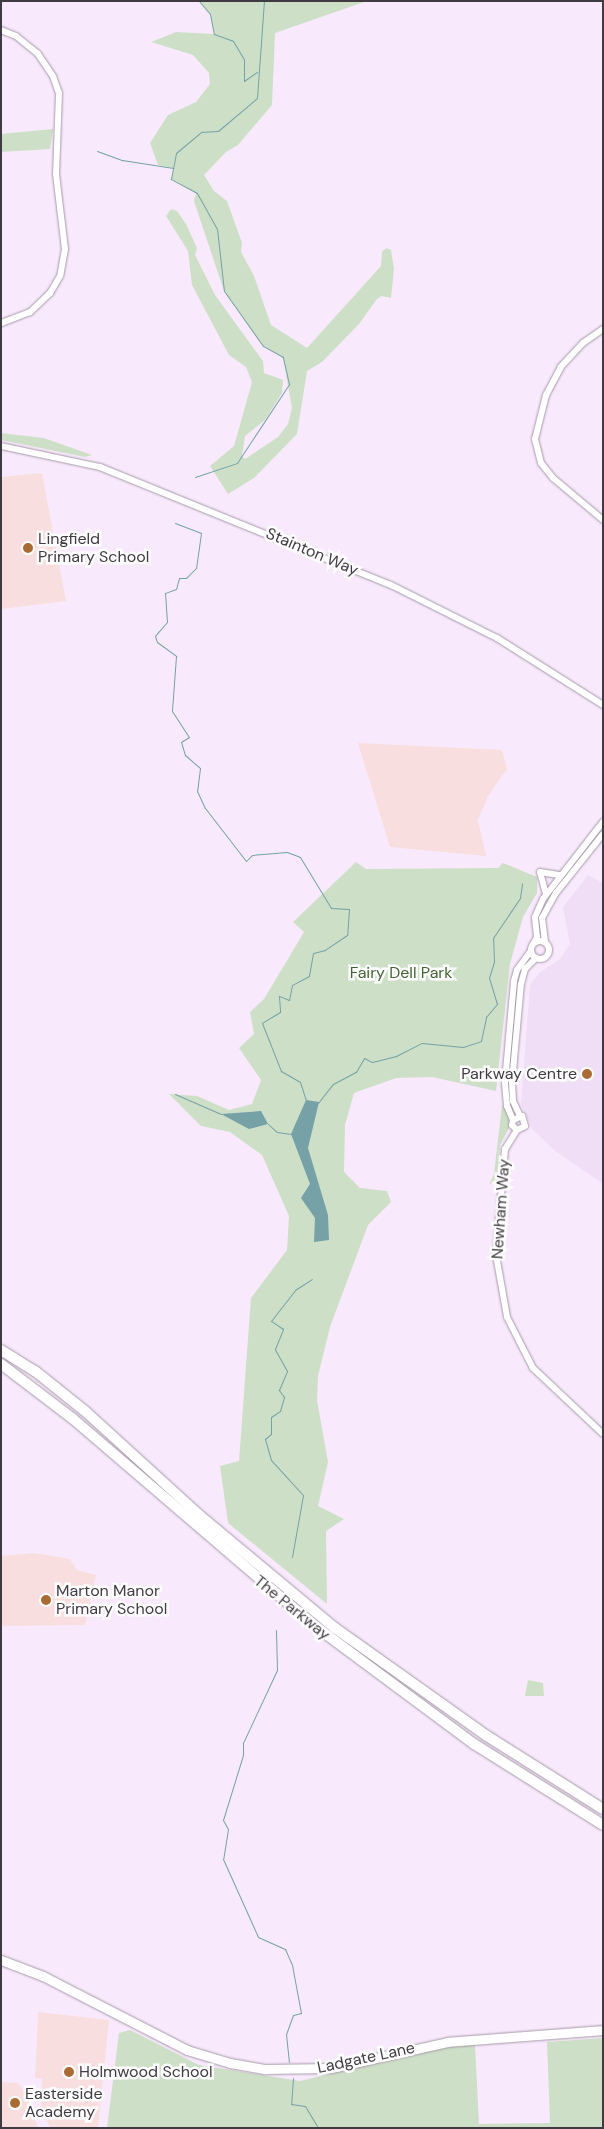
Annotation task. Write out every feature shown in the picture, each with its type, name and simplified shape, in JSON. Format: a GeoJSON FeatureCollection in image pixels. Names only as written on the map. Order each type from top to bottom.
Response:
{"type":"FeatureCollection","features":[{"type":"Feature","properties":{"kind":"highway"},"geometry":{"type":"LineString","coordinates":[[1,1345],[26,1365]]}},
{"type":"Feature","properties":{"kind":"highway","name":"The Parkway"},"geometry":{"type":"LineString","coordinates":[[1,1350],[26,1365],[86,1411],[198,1514],[335,1628],[487,1736],[603,1809]]}},
{"type":"Feature","properties":{"kind":"highway","name":"The Parkway"},"geometry":{"type":"LineString","coordinates":[[1,1364],[72,1418],[242,1567],[332,1640],[474,1744],[603,1825]]}},
{"type":"Feature","properties":{"kind":"highway"},"geometry":{"type":"LineString","coordinates":[[1,1371],[72,1418]]}},
{"type":"Feature","properties":{"kind":"main road","name":"Ladgate Lane"},"geometry":{"type":"LineString","coordinates":[[1,1960],[43,1976],[187,2050],[230,2063],[265,2069],[332,2068],[447,2042],[603,2030]]}},
{"type":"Feature","properties":{"kind":"street"},"geometry":{"type":"LineString","coordinates":[[1,30],[16,36],[38,54],[53,76],[59,93],[56,174],[65,249],[60,276],[50,293],[30,312],[1,323]]}},
{"type":"Feature","properties":{"kind":"street"},"geometry":{"type":"LineString","coordinates":[[603,329],[583,343],[561,366],[546,395],[537,424],[536,439],[541,463],[553,478],[603,520]]}},
{"type":"Feature","properties":{"kind":"street","name":"Stainton Way"},"geometry":{"type":"LineString","coordinates":[[1,446],[100,467],[381,581],[497,638],[603,705]]}},
{"type":"Feature","properties":{"kind":"street"},"geometry":{"type":"LineString","coordinates":[[517,1130],[512,1125],[513,1120],[507,1106],[504,1082],[514,981],[517,970],[531,951],[537,937],[535,917],[546,894],[559,875],[603,822]]}},
{"type":"Feature","properties":{"kind":"street"},"geometry":{"type":"LineString","coordinates":[[534,943],[545,942],[542,918],[556,893],[603,834]]}},
{"type":"Feature","properties":{"kind":"street"},"geometry":{"type":"LineString","coordinates":[[546,894],[540,872],[559,875]]}},
{"type":"Feature","properties":{"kind":"street","name":"Newham Way"},"geometry":{"type":"LineString","coordinates":[[545,942],[548,953],[544,958],[536,958],[525,969],[521,984],[512,1082],[513,1101],[526,1124],[517,1130],[505,1149],[496,1255],[507,1316],[533,1368],[603,1434]]}},
{"type":"Feature","properties":{"kind":"street"},"geometry":{"type":"LineString","coordinates":[[531,951],[536,958]]}},
{"type":"Feature","properties":{"kind":"street"},"geometry":{"type":"LineString","coordinates":[[513,1120],[520,1116]]}},
{"type":"Feature","properties":{"kind":"shaded area","name":"Lingfield Primary School"},"geometry":{"type":"Polygon","coordinates":[[[42,473],[66,601],[1,609],[1,477],[42,473]]]}},
{"type":"Feature","properties":{"kind":"shaded area"},"geometry":{"type":"Polygon","coordinates":[[[358,743],[502,750],[507,769],[488,796],[478,820],[486,856],[390,847],[358,743]]]}},
{"type":"Feature","properties":{"kind":"shaded area"},"geometry":{"type":"Polygon","coordinates":[[[588,875],[603,883],[603,1184],[554,1150],[532,1129],[521,1104],[530,985],[540,972],[560,959],[570,944],[563,907],[588,875]]]}},
{"type":"Feature","properties":{"kind":"shaded area"},"geometry":{"type":"Polygon","coordinates":[[[306,1100],[319,1102],[308,1148],[328,1215],[329,1240],[314,1242],[315,1218],[301,1198],[310,1184],[291,1134],[306,1100]]]}},
{"type":"Feature","properties":{"kind":"shaded area"},"geometry":{"type":"Polygon","coordinates":[[[261,1111],[268,1124],[249,1129],[221,1114],[261,1111]]]}},
{"type":"Feature","properties":{"kind":"shaded area","name":"Marton Manor Primary School"},"geometry":{"type":"Polygon","coordinates":[[[34,1553],[70,1559],[77,1570],[96,1575],[85,1625],[1,1626],[1,1556],[34,1553]]]}},
{"type":"Feature","properties":{"kind":"shaded area","name":"Holmwood School"},"geometry":{"type":"Polygon","coordinates":[[[38,2012],[109,2020],[98,2128],[50,2128],[41,2107],[42,2079],[35,2078],[38,2012]]]}},
{"type":"Feature","properties":{"kind":"shaded area","name":"Easterside Academy"},"geometry":{"type":"Polygon","coordinates":[[[1,2082],[18,2083],[27,2095],[38,2128],[1,2128],[1,2082]]]}},
{"type":"Feature","properties":{"kind":"green space"},"geometry":{"type":"Polygon","coordinates":[[[199,1],[367,1],[275,33],[272,105],[238,145],[226,152],[204,175],[214,191],[227,201],[242,243],[241,252],[254,276],[271,325],[307,348],[381,266],[382,251],[387,248],[391,250],[394,269],[391,298],[382,296],[377,299],[359,324],[322,362],[307,371],[297,434],[254,478],[228,494],[210,466],[234,446],[252,382],[246,367],[229,355],[192,285],[188,251],[166,216],[171,209],[177,211],[186,224],[197,248],[195,255],[215,295],[263,361],[264,373],[283,380],[282,393],[265,420],[245,436],[242,456],[245,459],[278,437],[288,424],[292,408],[283,357],[263,346],[224,291],[194,201],[196,193],[171,179],[173,168],[158,165],[150,143],[168,115],[196,102],[210,84],[209,73],[193,55],[151,42],[176,32],[214,34],[210,14],[199,1]]]}},
{"type":"Feature","properties":{"kind":"green space"},"geometry":{"type":"Polygon","coordinates":[[[53,129],[50,149],[1,152],[1,134],[53,129]]]}},
{"type":"Feature","properties":{"kind":"green space"},"geometry":{"type":"Polygon","coordinates":[[[1,433],[44,438],[92,455],[85,457],[1,440],[1,433]]]}},
{"type":"Feature","properties":{"kind":"green space","name":"Fairy Dell Park"},"geometry":{"type":"Polygon","coordinates":[[[356,862],[366,869],[498,868],[503,863],[537,877],[537,893],[523,917],[510,964],[496,1091],[432,1077],[396,1078],[354,1093],[345,1125],[344,1172],[360,1188],[387,1191],[391,1202],[368,1225],[330,1327],[318,1376],[317,1400],[328,1462],[318,1506],[344,1519],[326,1531],[327,1604],[228,1523],[220,1466],[239,1461],[251,1298],[287,1250],[289,1216],[262,1155],[230,1132],[201,1126],[169,1094],[197,1096],[229,1110],[252,1104],[261,1080],[239,1048],[254,1034],[250,1012],[264,999],[304,932],[293,922],[356,862]]]}},
{"type":"Feature","properties":{"kind":"green space"},"geometry":{"type":"Polygon","coordinates":[[[502,1105],[510,1114],[510,1126],[500,1145],[497,1179],[489,1185],[494,1174],[502,1105]]]}},
{"type":"Feature","properties":{"kind":"green space"},"geometry":{"type":"Polygon","coordinates":[[[528,1680],[543,1683],[544,1696],[525,1696],[528,1680]]]}},
{"type":"Feature","properties":{"kind":"green space"},"geometry":{"type":"Polygon","coordinates":[[[130,2030],[199,2065],[300,2081],[450,2045],[475,2045],[479,2124],[550,2123],[547,2042],[603,2038],[603,2128],[107,2128],[119,2033],[130,2030]]]}},
{"type":"Feature","properties":{"kind":"waterway"},"geometry":{"type":"LineString","coordinates":[[199,1],[210,14],[214,34],[233,41],[244,59],[244,81],[257,72]]}},
{"type":"Feature","properties":{"kind":"waterway"},"geometry":{"type":"LineString","coordinates":[[195,477],[237,463],[289,384],[283,357],[263,346],[224,291],[217,229],[197,193],[171,179],[176,153],[201,132],[218,131],[257,98],[264,1]]}},
{"type":"Feature","properties":{"kind":"waterway"},"geometry":{"type":"LineString","coordinates":[[97,151],[122,160],[173,168]]}},
{"type":"Feature","properties":{"kind":"waterway"},"geometry":{"type":"LineString","coordinates":[[175,523],[201,533],[196,568],[186,578],[179,578],[176,589],[165,593],[167,622],[155,636],[157,642],[176,656],[172,711],[189,737],[181,742],[185,755],[200,768],[197,791],[205,808],[246,861],[252,855],[287,852],[300,857],[331,908],[349,909],[347,935],[325,950],[313,953],[309,976],[292,985],[289,1000],[279,996],[280,1012],[262,1023],[281,1071],[300,1082],[306,1100]]}},
{"type":"Feature","properties":{"kind":"waterway"},"geometry":{"type":"LineString","coordinates":[[318,1103],[333,1084],[356,1072],[364,1058],[372,1062],[396,1056],[422,1043],[463,1047],[481,1041],[486,1017],[497,1004],[489,978],[494,962],[493,938],[520,898],[522,883]]}},
{"type":"Feature","properties":{"kind":"waterway"},"geometry":{"type":"LineString","coordinates":[[175,1094],[221,1114]]}},
{"type":"Feature","properties":{"kind":"waterway"},"geometry":{"type":"LineString","coordinates":[[268,1124],[277,1132],[291,1134]]}},
{"type":"Feature","properties":{"kind":"waterway"},"geometry":{"type":"LineString","coordinates":[[292,1557],[303,1495],[271,1460],[265,1439],[271,1434],[271,1417],[280,1411],[284,1397],[279,1390],[287,1371],[275,1349],[283,1329],[271,1321],[295,1290],[312,1279]]}},
{"type":"Feature","properties":{"kind":"waterway"},"geometry":{"type":"LineString","coordinates":[[276,1630],[277,1670],[243,1743],[243,1755],[223,1820],[228,1829],[223,1859],[258,1937],[285,1949],[292,1965],[301,2013],[293,2015],[286,2034],[289,2062]]}},
{"type":"Feature","properties":{"kind":"waterway"},"geometry":{"type":"LineString","coordinates":[[293,2078],[291,2104],[305,2106],[318,2128]]}},
{"type":"Feature","properties":{"kind":"place","name":"Lingfield Primary School"},"geometry":{"type":"Point","coordinates":[28,548]}},
{"type":"Feature","properties":{"kind":"place","name":"Parkway Centre"},"geometry":{"type":"Point","coordinates":[587,1074]}},
{"type":"Feature","properties":{"kind":"place","name":"Marton Manor Primary School"},"geometry":{"type":"Point","coordinates":[46,1600]}},
{"type":"Feature","properties":{"kind":"place","name":"Holmwood School"},"geometry":{"type":"Point","coordinates":[69,2072]}},
{"type":"Feature","properties":{"kind":"place","name":"Easterside Academy"},"geometry":{"type":"Point","coordinates":[15,2103]}}]}
